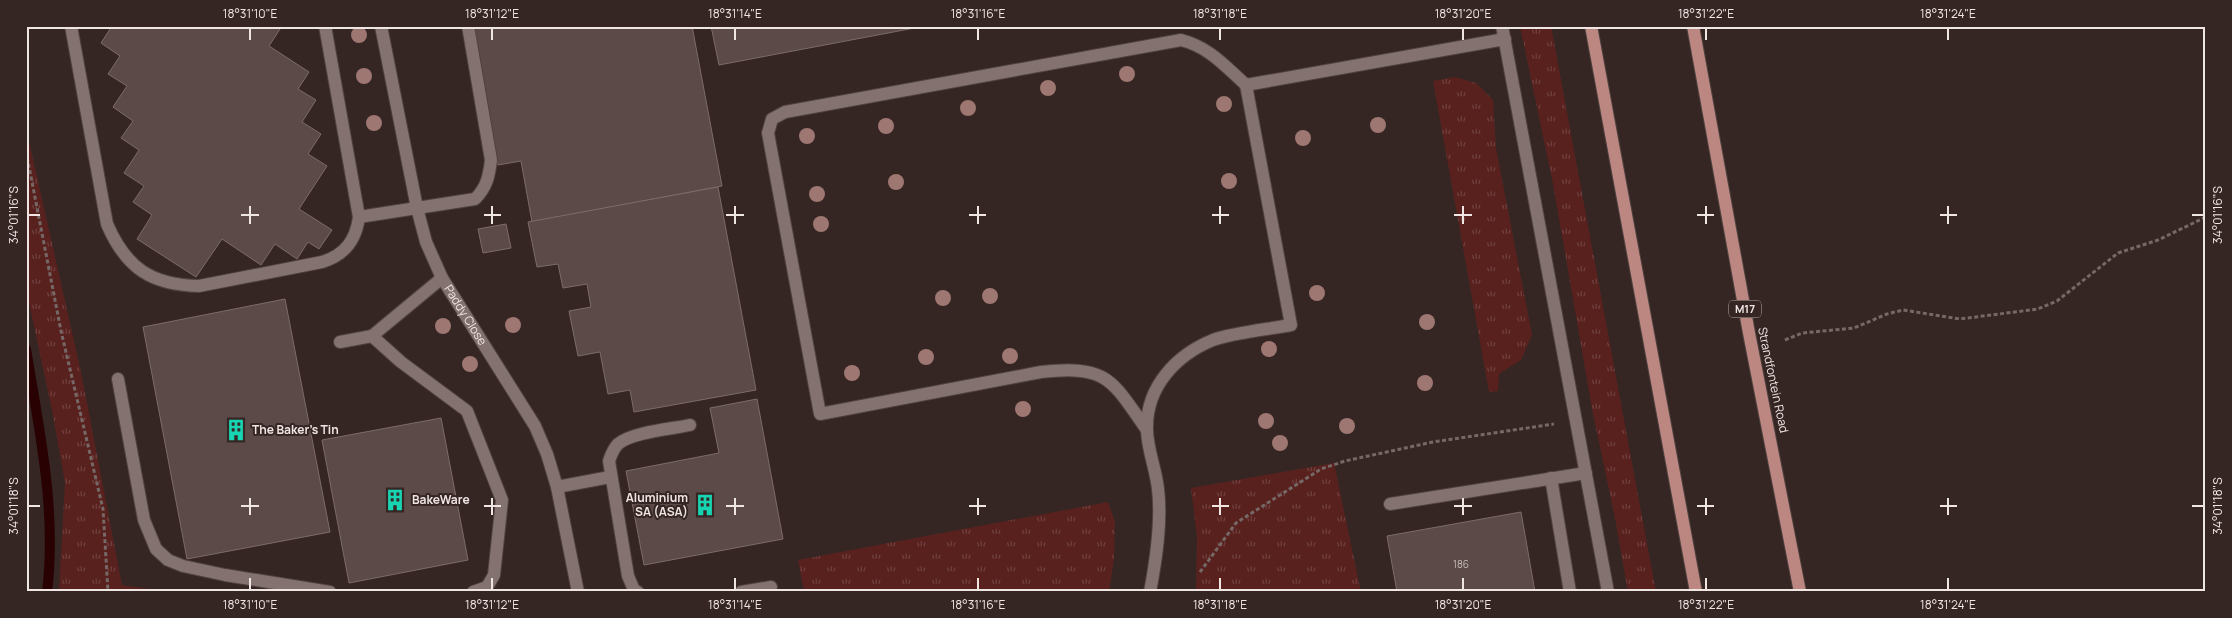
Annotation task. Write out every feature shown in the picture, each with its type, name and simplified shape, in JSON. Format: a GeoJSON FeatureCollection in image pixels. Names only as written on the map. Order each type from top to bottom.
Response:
{"type":"FeatureCollection","features":[{"type":"Feature","properties":{"kind":"main road"},"geometry":{"type":"LineString","coordinates":[[1591,26],[1696,592]]}},
{"type":"Feature","properties":{"kind":"main road","name":"Strandfontein Road"},"geometry":{"type":"LineString","coordinates":[[1692,26],[1749,333],[1800,592]]}},
{"type":"Feature","properties":{"kind":"street"},"geometry":{"type":"LineString","coordinates":[[71,26],[107,224],[115,242],[126,258],[142,271],[159,281],[178,285],[198,286],[334,258],[344,252],[358,230],[359,217],[325,26]]}},
{"type":"Feature","properties":{"kind":"street","name":"Paddy Close"},"geometry":{"type":"LineString","coordinates":[[381,26],[417,208],[426,242],[442,278],[535,426],[548,454],[557,487],[578,592]]}},
{"type":"Feature","properties":{"kind":"street"},"geometry":{"type":"LineString","coordinates":[[359,217],[475,199],[484,190],[489,177],[491,160],[468,26]]}},
{"type":"Feature","properties":{"kind":"street"},"geometry":{"type":"LineString","coordinates":[[1502,26],[1608,592]]}},
{"type":"Feature","properties":{"kind":"street"},"geometry":{"type":"LineString","coordinates":[[1246,85],[1505,39]]}},
{"type":"Feature","properties":{"kind":"street"},"geometry":{"type":"LineString","coordinates":[[1147,430],[1114,383],[1096,373],[1070,369],[1042,372],[820,414],[768,133],[772,118],[785,112],[1181,40],[1197,44],[1246,85],[1291,325],[1214,339],[1177,361],[1161,379],[1150,404],[1147,430],[1158,490],[1158,530],[1150,592]]}},
{"type":"Feature","properties":{"kind":"street"},"geometry":{"type":"LineString","coordinates":[[340,342],[372,336],[442,278]]}},
{"type":"Feature","properties":{"kind":"street"},"geometry":{"type":"LineString","coordinates":[[372,336],[401,362],[467,411],[502,500],[494,575],[487,587],[473,592]]}},
{"type":"Feature","properties":{"kind":"street"},"geometry":{"type":"LineString","coordinates":[[118,379],[144,520],[156,549],[168,560],[183,566],[225,575],[330,592]]}},
{"type":"Feature","properties":{"kind":"street"},"geometry":{"type":"LineString","coordinates":[[638,592],[634,590],[628,576],[610,477],[609,461],[612,452],[619,443],[631,437],[690,425]]}},
{"type":"Feature","properties":{"kind":"street"},"geometry":{"type":"LineString","coordinates":[[1390,504],[1586,472]]}},
{"type":"Feature","properties":{"kind":"street"},"geometry":{"type":"LineString","coordinates":[[557,487],[610,477]]}},
{"type":"Feature","properties":{"kind":"street"},"geometry":{"type":"LineString","coordinates":[[1551,478],[1570,592]]}},
{"type":"Feature","properties":{"kind":"street"},"geometry":{"type":"LineString","coordinates":[[741,592],[771,587]]}},
{"type":"Feature","properties":{"kind":"path"},"geometry":{"type":"LineString","coordinates":[[26,151],[61,332],[103,509],[108,592]]}},
{"type":"Feature","properties":{"kind":"path"},"geometry":{"type":"LineString","coordinates":[[1785,340],[1802,332],[1854,328],[1887,314],[1903,310],[1960,319],[2038,309],[2057,300],[2118,253],[2158,240],[2206,217]]}},
{"type":"Feature","properties":{"kind":"path"},"geometry":{"type":"LineString","coordinates":[[1200,572],[1236,524],[1321,469],[1345,461],[1433,442],[1576,421]]}},
{"type":"Feature","properties":{"kind":"green space"},"geometry":{"type":"Polygon","coordinates":[[[1520,26],[1551,26],[1656,592],[1628,592],[1615,518],[1593,414],[1553,184],[1520,26]]]}},
{"type":"Feature","properties":{"kind":"green space"},"geometry":{"type":"Polygon","coordinates":[[[1455,77],[1476,83],[1493,100],[1496,148],[1532,335],[1521,360],[1499,374],[1498,391],[1489,392],[1433,81],[1455,77]]]}},
{"type":"Feature","properties":{"kind":"green space"},"geometry":{"type":"Polygon","coordinates":[[[26,128],[81,372],[122,585],[169,592],[59,592],[65,483],[52,410],[26,289],[26,128]]]}},
{"type":"Feature","properties":{"kind":"green space"},"geometry":{"type":"Polygon","coordinates":[[[1334,463],[1361,592],[1196,592],[1197,538],[1191,488],[1334,463]]]}},
{"type":"Feature","properties":{"kind":"green space"},"geometry":{"type":"Polygon","coordinates":[[[1108,502],[1115,522],[1114,559],[1109,592],[804,592],[798,560],[1108,502]]]}},
{"type":"Feature","properties":{"kind":"building"},"geometry":{"type":"Polygon","coordinates":[[[112,26],[282,26],[269,46],[309,72],[298,89],[316,100],[302,122],[321,134],[308,154],[327,166],[299,209],[332,230],[319,249],[308,242],[297,259],[275,244],[261,265],[222,239],[196,277],[137,239],[152,215],[133,202],[144,186],[124,173],[139,150],[121,138],[133,121],[113,107],[127,86],[108,74],[120,56],[101,43],[112,26]]]}},
{"type":"Feature","properties":{"kind":"building"},"geometry":{"type":"Polygon","coordinates":[[[471,26],[692,26],[722,186],[532,222],[521,161],[498,165],[471,26]]]}},
{"type":"Feature","properties":{"kind":"building"},"geometry":{"type":"Polygon","coordinates":[[[711,26],[925,26],[719,65],[711,26]]]}},
{"type":"Feature","properties":{"kind":"building"},"geometry":{"type":"Polygon","coordinates":[[[718,187],[756,390],[634,412],[630,390],[608,394],[600,352],[578,356],[569,311],[591,307],[587,284],[563,288],[558,264],[537,267],[528,222],[718,187]]]}},
{"type":"Feature","properties":{"kind":"building"},"geometry":{"type":"Polygon","coordinates":[[[506,224],[511,248],[483,253],[478,229],[506,224]]]}},
{"type":"Feature","properties":{"kind":"building","name":"The Baker's Tin"},"geometry":{"type":"Polygon","coordinates":[[[285,299],[330,532],[187,559],[143,327],[285,299]]]}},
{"type":"Feature","properties":{"kind":"building","name":"Aluminium SA (ASA)"},"geometry":{"type":"Polygon","coordinates":[[[757,399],[783,539],[644,565],[626,471],[719,453],[710,408],[757,399]]]}},
{"type":"Feature","properties":{"kind":"building","name":"BakeWare"},"geometry":{"type":"Polygon","coordinates":[[[441,418],[468,560],[349,583],[322,440],[441,418]]]}},
{"type":"Feature","properties":{"kind":"building"},"geometry":{"type":"Polygon","coordinates":[[[1521,512],[1535,592],[1397,592],[1387,536],[1521,512]]]}},
{"type":"Feature","properties":{"kind":"waterway"},"geometry":{"type":"LineString","coordinates":[[26,349],[41,439],[48,500],[50,561],[47,592]]}},
{"type":"Feature","properties":{"kind":"place","name":"The Baker's Tin"},"geometry":{"type":"Point","coordinates":[236,430]}},
{"type":"Feature","properties":{"kind":"place","name":"BakeWare"},"geometry":{"type":"Point","coordinates":[395,500]}},
{"type":"Feature","properties":{"kind":"place","name":"Aluminium SA (ASA)"},"geometry":{"type":"Point","coordinates":[705,505]}}]}
